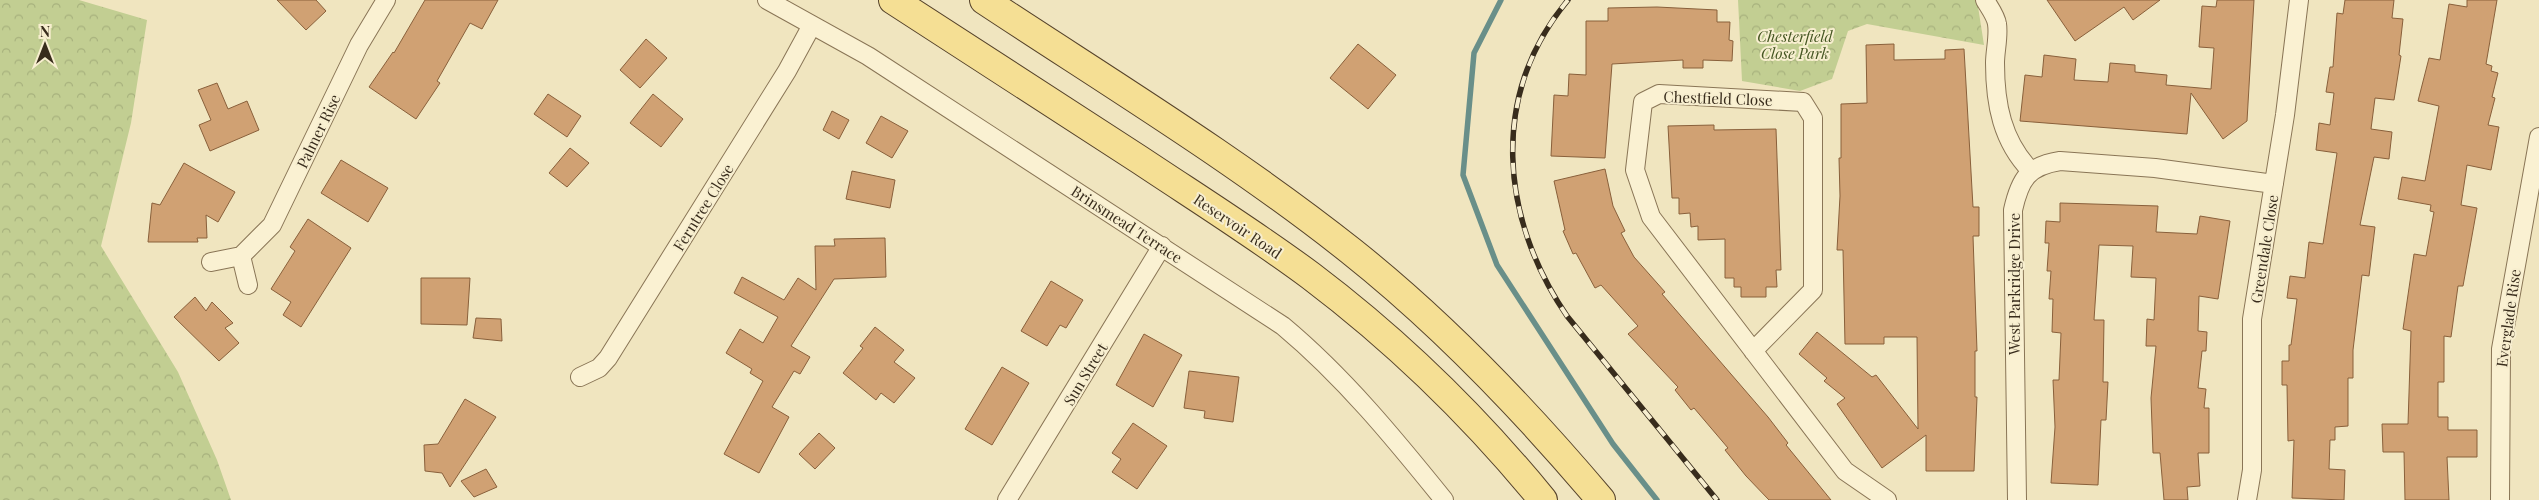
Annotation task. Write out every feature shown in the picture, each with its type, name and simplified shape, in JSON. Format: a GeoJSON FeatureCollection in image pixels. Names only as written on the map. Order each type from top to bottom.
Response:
{"type":"FeatureCollection","features":[{"type":"Feature","properties":{"kind":"main road","name":"Reservoir Road"},"geometry":{"type":"LineString","coordinates":[[894,0],[1197,197],[1311,276],[1441,388],[1509,460],[1543,500]]}},
{"type":"Feature","properties":{"kind":"main road"},"geometry":{"type":"LineString","coordinates":[[984,0],[1207,145],[1352,252],[1429,318],[1501,388],[1552,442],[1600,500]]}},
{"type":"Feature","properties":{"kind":"street","name":"Palmer Rise"},"geometry":{"type":"LineString","coordinates":[[241,256],[272,225],[360,45],[386,0]]}},
{"type":"Feature","properties":{"kind":"street","name":"Brinsmead Terrace"},"geometry":{"type":"LineString","coordinates":[[767,0],[868,56],[1283,326],[1320,357],[1402,448],[1444,500]]}},
{"type":"Feature","properties":{"kind":"street"},"geometry":{"type":"LineString","coordinates":[[1985,0],[1997,24],[1995,70],[2000,115],[2008,140],[2017,156],[2031,170],[2045,163],[2077,161],[2155,168],[2274,184]]}},
{"type":"Feature","properties":{"kind":"street","name":"Greendale Close"},"geometry":{"type":"LineString","coordinates":[[2247,500],[2252,470],[2252,319],[2274,184],[2299,0]]}},
{"type":"Feature","properties":{"kind":"street","name":"Ferntree Close"},"geometry":{"type":"LineString","coordinates":[[580,377],[598,368],[608,358],[787,71],[812,25]]}},
{"type":"Feature","properties":{"kind":"street","name":"Chestfield Close"},"geometry":{"type":"LineString","coordinates":[[1754,351],[1814,290],[1813,118],[1803,102],[1659,94],[1643,102],[1635,170],[1652,217],[1754,351],[1846,471],[1887,500]]}},
{"type":"Feature","properties":{"kind":"street","name":"Everglade Rise"},"geometry":{"type":"LineString","coordinates":[[2500,500],[2501,349],[2539,137]]}},
{"type":"Feature","properties":{"kind":"street","name":"West Parkridge Drive"},"geometry":{"type":"LineString","coordinates":[[2017,500],[2013,210],[2022,180],[2031,170]]}},
{"type":"Feature","properties":{"kind":"street","name":"Sun Street"},"geometry":{"type":"LineString","coordinates":[[1007,500],[1162,246]]}},
{"type":"Feature","properties":{"kind":"street"},"geometry":{"type":"LineString","coordinates":[[210,262],[241,256],[248,284]]}},
{"type":"Feature","properties":{"kind":"green space"},"geometry":{"type":"Polygon","coordinates":[[[0,0],[79,0],[147,20],[131,123],[101,246],[178,372],[217,460],[231,500],[0,500],[0,0]]]}},
{"type":"Feature","properties":{"kind":"green space","name":"Chesterfield Close Park"},"geometry":{"type":"Polygon","coordinates":[[[1738,0],[1977,0],[1984,45],[1867,24],[1848,31],[1832,79],[1800,91],[1742,81],[1738,0]]]}},
{"type":"Feature","properties":{"kind":"building"},"geometry":{"type":"Polygon","coordinates":[[[277,0],[316,0],[326,11],[306,30],[277,0]]]}},
{"type":"Feature","properties":{"kind":"building"},"geometry":{"type":"Polygon","coordinates":[[[425,0],[498,0],[482,29],[470,23],[437,81],[440,83],[416,119],[369,87],[394,53],[425,0]]]}},
{"type":"Feature","properties":{"kind":"building"},"geometry":{"type":"Polygon","coordinates":[[[2047,0],[2160,0],[2133,20],[2124,7],[2075,41],[2047,0]]]}},
{"type":"Feature","properties":{"kind":"building"},"geometry":{"type":"Polygon","coordinates":[[[2217,0],[2254,0],[2247,121],[2223,139],[2191,93],[2187,134],[2020,121],[2025,75],[2042,77],[2044,55],[2076,59],[2074,80],[2108,82],[2110,63],[2135,65],[2135,72],[2167,75],[2166,85],[2211,89],[2214,48],[2199,47],[2202,6],[2216,7],[2217,0]]]}},
{"type":"Feature","properties":{"kind":"building"},"geometry":{"type":"Polygon","coordinates":[[[2345,0],[2394,0],[2392,18],[2403,19],[2399,55],[2401,56],[2394,100],[2375,98],[2371,129],[2392,132],[2389,159],[2374,157],[2360,225],[2375,227],[2369,276],[2362,275],[2353,350],[2353,378],[2348,378],[2348,426],[2335,427],[2335,440],[2330,440],[2329,469],[2345,470],[2344,500],[2292,498],[2294,440],[2288,441],[2287,385],[2282,385],[2282,361],[2289,361],[2289,345],[2291,345],[2297,299],[2287,298],[2290,276],[2305,278],[2309,242],[2323,244],[2337,153],[2316,150],[2319,123],[2330,125],[2334,93],[2326,92],[2330,67],[2333,67],[2337,13],[2343,14],[2345,0]]]}},
{"type":"Feature","properties":{"kind":"building"},"geometry":{"type":"Polygon","coordinates":[[[2467,0],[2497,0],[2486,64],[2492,66],[2491,71],[2498,73],[2492,97],[2495,98],[2488,125],[2499,127],[2491,170],[2467,165],[2461,205],[2477,208],[2463,286],[2458,286],[2451,337],[2444,336],[2444,382],[2438,382],[2438,417],[2448,417],[2448,430],[2477,430],[2477,457],[2447,457],[2449,500],[2405,500],[2404,452],[2383,452],[2382,424],[2408,424],[2411,331],[2403,329],[2414,254],[2426,256],[2434,212],[2430,211],[2431,205],[2398,199],[2402,177],[2425,181],[2439,106],[2418,101],[2429,58],[2440,60],[2449,4],[2467,7],[2467,0]]]}},
{"type":"Feature","properties":{"kind":"building"},"geometry":{"type":"Polygon","coordinates":[[[1657,7],[1717,10],[1717,22],[1730,22],[1729,40],[1733,41],[1732,61],[1703,60],[1703,68],[1683,68],[1683,60],[1612,64],[1605,158],[1551,156],[1554,95],[1568,96],[1569,74],[1586,75],[1586,21],[1608,21],[1608,8],[1657,7]]]}},
{"type":"Feature","properties":{"kind":"building"},"geometry":{"type":"Polygon","coordinates":[[[646,39],[667,58],[640,88],[620,70],[646,39]]]}},
{"type":"Feature","properties":{"kind":"building"},"geometry":{"type":"Polygon","coordinates":[[[1358,44],[1396,75],[1368,109],[1330,78],[1358,44]]]}},
{"type":"Feature","properties":{"kind":"building"},"geometry":{"type":"Polygon","coordinates":[[[1894,44],[1894,60],[1945,59],[1945,50],[1964,49],[1973,207],[1979,207],[1979,236],[1973,236],[1977,351],[1975,351],[1975,397],[1977,397],[1974,471],[1926,471],[1926,435],[1882,468],[1837,404],[1845,398],[1824,381],[1827,378],[1799,354],[1817,332],[1872,377],[1876,375],[1918,429],[1917,337],[1884,337],[1884,344],[1845,344],[1843,250],[1837,250],[1840,196],[1841,104],[1867,103],[1866,45],[1894,44]]]}},
{"type":"Feature","properties":{"kind":"building"},"geometry":{"type":"Polygon","coordinates":[[[217,83],[228,109],[247,101],[259,130],[210,151],[199,125],[211,120],[198,90],[217,83]]]}},
{"type":"Feature","properties":{"kind":"building"},"geometry":{"type":"Polygon","coordinates":[[[548,94],[581,116],[567,137],[534,114],[548,94]]]}},
{"type":"Feature","properties":{"kind":"building"},"geometry":{"type":"Polygon","coordinates":[[[653,94],[683,119],[661,147],[630,123],[653,94]]]}},
{"type":"Feature","properties":{"kind":"building"},"geometry":{"type":"Polygon","coordinates":[[[832,111],[849,120],[839,139],[823,130],[832,111]]]}},
{"type":"Feature","properties":{"kind":"building"},"geometry":{"type":"Polygon","coordinates":[[[881,116],[908,131],[892,158],[866,143],[881,116]]]}},
{"type":"Feature","properties":{"kind":"building"},"geometry":{"type":"Polygon","coordinates":[[[1714,125],[1714,130],[1776,129],[1781,270],[1776,270],[1777,287],[1766,287],[1766,297],[1741,297],[1741,287],[1734,287],[1734,278],[1725,278],[1725,239],[1698,240],[1698,226],[1691,227],[1690,213],[1679,214],[1679,198],[1672,198],[1668,126],[1714,125]]]}},
{"type":"Feature","properties":{"kind":"building"},"geometry":{"type":"Polygon","coordinates":[[[570,148],[589,163],[567,187],[549,173],[570,148]]]}},
{"type":"Feature","properties":{"kind":"building"},"geometry":{"type":"Polygon","coordinates":[[[341,160],[388,188],[368,222],[321,193],[341,160]]]}},
{"type":"Feature","properties":{"kind":"building"},"geometry":{"type":"Polygon","coordinates":[[[184,163],[235,192],[218,222],[206,215],[207,238],[197,238],[198,242],[148,242],[152,203],[160,205],[184,163]]]}},
{"type":"Feature","properties":{"kind":"building"},"geometry":{"type":"Polygon","coordinates":[[[1605,169],[1613,206],[1625,231],[1621,233],[1634,257],[1665,292],[1662,294],[1768,417],[1788,443],[1786,445],[1831,500],[1769,500],[1746,476],[1725,450],[1728,448],[1694,408],[1691,410],[1675,390],[1678,387],[1628,334],[1638,326],[1601,285],[1595,288],[1576,253],[1573,254],[1563,231],[1565,230],[1554,181],[1605,169]]]}},
{"type":"Feature","properties":{"kind":"building"},"geometry":{"type":"Polygon","coordinates":[[[852,171],[895,180],[890,208],[846,199],[852,171]]]}},
{"type":"Feature","properties":{"kind":"building"},"geometry":{"type":"Polygon","coordinates":[[[2060,203],[2158,206],[2156,232],[2197,234],[2200,216],[2230,221],[2218,299],[2199,296],[2198,331],[2207,332],[2206,351],[2202,351],[2198,388],[2206,389],[2204,408],[2209,408],[2209,453],[2198,453],[2200,486],[2187,487],[2188,500],[2164,500],[2160,453],[2153,453],[2151,398],[2156,346],[2146,346],[2147,319],[2154,320],[2156,278],[2131,277],[2133,246],[2099,245],[2094,320],[2104,320],[2103,382],[2108,382],[2106,420],[2101,420],[2098,485],[2051,483],[2055,427],[2053,380],[2059,380],[2061,333],[2052,332],[2053,299],[2049,299],[2051,271],[2047,271],[2049,243],[2045,243],[2046,221],[2060,222],[2060,203]]]}},
{"type":"Feature","properties":{"kind":"building"},"geometry":{"type":"Polygon","coordinates":[[[308,219],[351,248],[301,327],[283,315],[291,302],[271,289],[295,251],[290,247],[308,219]]]}},
{"type":"Feature","properties":{"kind":"building"},"geometry":{"type":"Polygon","coordinates":[[[885,238],[886,277],[834,279],[791,346],[810,357],[800,374],[794,371],[772,407],[789,417],[759,473],[724,454],[763,381],[750,373],[752,369],[726,353],[740,329],[763,343],[778,317],[734,293],[742,277],[784,300],[798,278],[816,290],[815,246],[835,246],[834,239],[885,238]]]}},
{"type":"Feature","properties":{"kind":"building"},"geometry":{"type":"Polygon","coordinates":[[[421,278],[470,278],[467,325],[421,324],[421,278]]]}},
{"type":"Feature","properties":{"kind":"building"},"geometry":{"type":"Polygon","coordinates":[[[1051,281],[1083,300],[1066,328],[1060,325],[1047,346],[1021,331],[1051,281]]]}},
{"type":"Feature","properties":{"kind":"building"},"geometry":{"type":"Polygon","coordinates":[[[195,297],[206,311],[212,302],[233,323],[225,328],[239,343],[219,361],[174,317],[195,297]]]}},
{"type":"Feature","properties":{"kind":"building"},"geometry":{"type":"Polygon","coordinates":[[[476,318],[501,319],[502,341],[473,338],[476,318]]]}},
{"type":"Feature","properties":{"kind":"building"},"geometry":{"type":"Polygon","coordinates":[[[875,327],[904,350],[894,362],[915,378],[894,403],[881,393],[876,400],[843,373],[863,348],[860,346],[875,327]]]}},
{"type":"Feature","properties":{"kind":"building"},"geometry":{"type":"Polygon","coordinates":[[[1144,334],[1182,355],[1153,407],[1116,385],[1144,334]]]}},
{"type":"Feature","properties":{"kind":"building"},"geometry":{"type":"Polygon","coordinates":[[[1002,367],[1029,383],[992,445],[965,429],[1002,367]]]}},
{"type":"Feature","properties":{"kind":"building"},"geometry":{"type":"Polygon","coordinates":[[[1189,371],[1239,377],[1233,422],[1204,418],[1205,411],[1184,408],[1189,371]]]}},
{"type":"Feature","properties":{"kind":"building"},"geometry":{"type":"Polygon","coordinates":[[[465,399],[496,417],[450,487],[442,473],[425,471],[424,445],[438,444],[465,399]]]}},
{"type":"Feature","properties":{"kind":"building"},"geometry":{"type":"Polygon","coordinates":[[[1133,423],[1167,446],[1137,489],[1112,472],[1121,459],[1112,453],[1133,423]]]}},
{"type":"Feature","properties":{"kind":"building"},"geometry":{"type":"Polygon","coordinates":[[[819,433],[835,448],[815,469],[799,454],[819,433]]]}},
{"type":"Feature","properties":{"kind":"building"},"geometry":{"type":"Polygon","coordinates":[[[486,469],[497,487],[474,497],[461,481],[486,469]]]}},
{"type":"Feature","properties":{"kind":"waterway"},"geometry":{"type":"LineString","coordinates":[[1501,0],[1474,53],[1463,175],[1497,265],[1613,444],[1657,500]]}},
{"type":"Feature","properties":{"kind":"railway"},"geometry":{"type":"LineString","coordinates":[[1568,0],[1543,37],[1525,76],[1515,116],[1513,157],[1517,198],[1528,239],[1545,278],[1567,316],[1717,500]]}}]}
